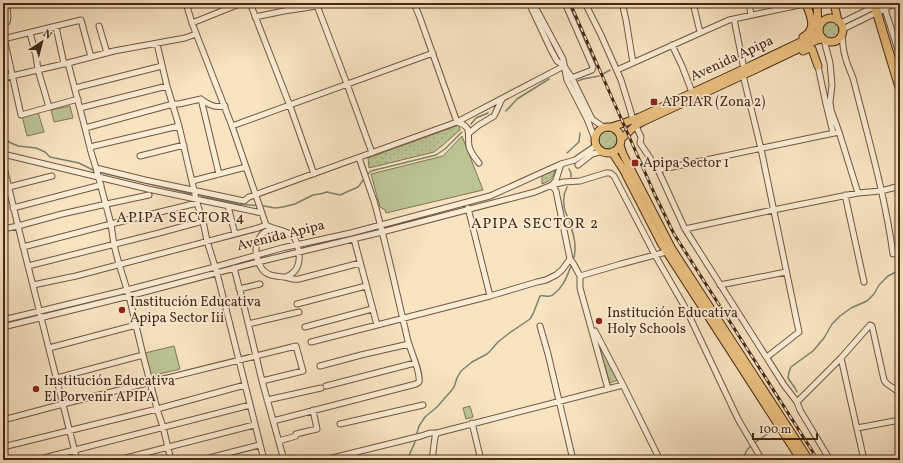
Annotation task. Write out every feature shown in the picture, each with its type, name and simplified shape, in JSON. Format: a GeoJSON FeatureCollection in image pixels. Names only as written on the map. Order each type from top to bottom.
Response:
{"type":"FeatureCollection","features":[{"type":"Feature","properties":{"kind":"highway"},"geometry":{"type":"LineString","coordinates":[[879,6],[900,89]]}},
{"type":"Feature","properties":{"kind":"main road"},"geometry":{"type":"LineString","coordinates":[[807,3],[812,26],[811,31],[808,34],[768,54],[755,67],[761,70],[809,48],[813,51],[818,66]]}},
{"type":"Feature","properties":{"kind":"main road"},"geometry":{"type":"LineString","coordinates":[[817,3],[818,30],[823,40],[829,43],[840,39],[841,27],[834,3]]}},
{"type":"Feature","properties":{"kind":"main road"},"geometry":{"type":"LineString","coordinates":[[818,30],[821,22],[832,18],[841,27]]}},
{"type":"Feature","properties":{"kind":"main road","name":"Avenida Apipa"},"geometry":{"type":"LineString","coordinates":[[755,67],[813,36],[818,30]]}},
{"type":"Feature","properties":{"kind":"main road","name":"Avenida Apipa"},"geometry":{"type":"LineString","coordinates":[[620,142],[634,123],[692,92],[817,40],[823,40]]}},
{"type":"Feature","properties":{"kind":"main road","name":"Avenida Apipa"},"geometry":{"type":"LineString","coordinates":[[609,127],[634,123],[743,72]]}},
{"type":"Feature","properties":{"kind":"main road"},"geometry":{"type":"LineString","coordinates":[[620,142],[617,149],[612,152],[603,151],[596,142],[598,131],[609,127],[618,132],[623,154],[669,251],[801,460]]}},
{"type":"Feature","properties":{"kind":"main road"},"geometry":{"type":"LineString","coordinates":[[612,152],[623,169],[661,243],[669,251],[809,460]]}},
{"type":"Feature","properties":{"kind":"street"},"geometry":{"type":"LineString","coordinates":[[3,21],[7,22],[8,17],[8,10],[5,3]]}},
{"type":"Feature","properties":{"kind":"street"},"geometry":{"type":"LineString","coordinates":[[186,3],[196,34],[225,106],[266,225],[273,229],[288,233],[295,238],[300,260],[293,273],[286,277]]}},
{"type":"Feature","properties":{"kind":"street"},"geometry":{"type":"LineString","coordinates":[[192,23],[242,3]]}},
{"type":"Feature","properties":{"kind":"street"},"geometry":{"type":"LineString","coordinates":[[250,3],[290,106],[314,174]]}},
{"type":"Feature","properties":{"kind":"street"},"geometry":{"type":"LineString","coordinates":[[255,17],[328,3]]}},
{"type":"Feature","properties":{"kind":"street"},"geometry":{"type":"LineString","coordinates":[[414,3],[457,122],[466,126],[469,133],[469,148],[479,163]]}},
{"type":"Feature","properties":{"kind":"street"},"geometry":{"type":"LineString","coordinates":[[529,3],[557,61],[564,66]]}},
{"type":"Feature","properties":{"kind":"street"},"geometry":{"type":"LineString","coordinates":[[533,3],[563,59],[564,66],[596,142]]}},
{"type":"Feature","properties":{"kind":"street"},"geometry":{"type":"LineString","coordinates":[[565,3],[593,67],[592,70],[570,79]]}},
{"type":"Feature","properties":{"kind":"street"},"geometry":{"type":"LineString","coordinates":[[585,3],[617,70],[634,123],[641,137],[640,143],[658,170],[685,229],[784,385],[797,402],[797,406],[830,460]]}},
{"type":"Feature","properties":{"kind":"street"},"geometry":{"type":"LineString","coordinates":[[622,3],[633,63]]}},
{"type":"Feature","properties":{"kind":"street"},"geometry":{"type":"LineString","coordinates":[[693,3],[700,32]]}},
{"type":"Feature","properties":{"kind":"street"},"geometry":{"type":"LineString","coordinates":[[749,3],[752,15]]}},
{"type":"Feature","properties":{"kind":"street"},"geometry":{"type":"LineString","coordinates":[[617,70],[700,32],[734,19],[807,3]]}},
{"type":"Feature","properties":{"kind":"street"},"geometry":{"type":"LineString","coordinates":[[893,254],[881,191],[853,78],[844,56],[841,27],[879,6],[896,3]]}},
{"type":"Feature","properties":{"kind":"street"},"geometry":{"type":"LineString","coordinates":[[317,4],[372,153]]}},
{"type":"Feature","properties":{"kind":"street"},"geometry":{"type":"LineString","coordinates":[[879,6],[900,56]]}},
{"type":"Feature","properties":{"kind":"street"},"geometry":{"type":"LineString","coordinates":[[734,19],[743,72],[799,332],[767,357]]}},
{"type":"Feature","properties":{"kind":"street"},"geometry":{"type":"LineString","coordinates":[[78,99],[21,115],[4,39],[82,20],[91,56]]}},
{"type":"Feature","properties":{"kind":"street"},"geometry":{"type":"LineString","coordinates":[[99,26],[107,53]]}},
{"type":"Feature","properties":{"kind":"street"},"geometry":{"type":"LineString","coordinates":[[56,27],[75,88],[101,185],[111,224],[114,245],[129,296],[150,383],[171,460]]}},
{"type":"Feature","properties":{"kind":"street"},"geometry":{"type":"LineString","coordinates":[[30,33],[38,70],[49,107]]}},
{"type":"Feature","properties":{"kind":"street"},"geometry":{"type":"LineString","coordinates":[[3,78],[91,56],[157,44],[196,34]]}},
{"type":"Feature","properties":{"kind":"street"},"geometry":{"type":"LineString","coordinates":[[823,40],[830,63],[832,85],[830,102],[831,110],[858,193]]}},
{"type":"Feature","properties":{"kind":"street"},"geometry":{"type":"LineString","coordinates":[[157,44],[264,460]]}},
{"type":"Feature","properties":{"kind":"street"},"geometry":{"type":"LineString","coordinates":[[672,45],[692,92]]}},
{"type":"Feature","properties":{"kind":"street"},"geometry":{"type":"LineString","coordinates":[[232,126],[433,53]]}},
{"type":"Feature","properties":{"kind":"street"},"geometry":{"type":"LineString","coordinates":[[75,88],[162,66]]}},
{"type":"Feature","properties":{"kind":"street"},"geometry":{"type":"LineString","coordinates":[[96,168],[244,201],[249,197],[289,182],[457,122],[564,66]]}},
{"type":"Feature","properties":{"kind":"street"},"geometry":{"type":"LineString","coordinates":[[818,66],[833,133]]}},
{"type":"Feature","properties":{"kind":"street"},"geometry":{"type":"LineString","coordinates":[[570,79],[592,118],[602,126],[609,127]]}},
{"type":"Feature","properties":{"kind":"street"},"geometry":{"type":"LineString","coordinates":[[80,108],[168,86]]}},
{"type":"Feature","properties":{"kind":"street"},"geometry":{"type":"LineString","coordinates":[[85,128],[130,117],[173,104],[201,99],[210,105],[218,107],[225,106]]}},
{"type":"Feature","properties":{"kind":"street"},"geometry":{"type":"LineString","coordinates":[[201,99],[219,174]]}},
{"type":"Feature","properties":{"kind":"street"},"geometry":{"type":"LineString","coordinates":[[469,133],[494,116],[502,99]]}},
{"type":"Feature","properties":{"kind":"street"},"geometry":{"type":"LineString","coordinates":[[90,147],[179,126]]}},
{"type":"Feature","properties":{"kind":"street"},"geometry":{"type":"LineString","coordinates":[[658,170],[839,132]]}},
{"type":"Feature","properties":{"kind":"street","name":"Avenida Apipa"},"geometry":{"type":"LineString","coordinates":[[576,162],[596,142]]}},
{"type":"Feature","properties":{"kind":"street"},"geometry":{"type":"LineString","coordinates":[[140,156],[184,145]]}},
{"type":"Feature","properties":{"kind":"street","name":"Avenida Apipa"},"geometry":{"type":"LineString","coordinates":[[4,319],[127,290],[297,244],[351,233],[466,203],[490,196],[561,164],[576,162],[592,154],[603,151]]}},
{"type":"Feature","properties":{"kind":"street"},"geometry":{"type":"LineString","coordinates":[[3,154],[197,201],[262,213]]}},
{"type":"Feature","properties":{"kind":"street"},"geometry":{"type":"LineString","coordinates":[[273,421],[419,382],[382,232],[359,158]]}},
{"type":"Feature","properties":{"kind":"street"},"geometry":{"type":"LineString","coordinates":[[3,163],[77,460]]}},
{"type":"Feature","properties":{"kind":"street"},"geometry":{"type":"LineString","coordinates":[[561,164],[556,180],[552,185],[556,191],[570,259],[580,276],[580,288],[608,389]]}},
{"type":"Feature","properties":{"kind":"street"},"geometry":{"type":"LineString","coordinates":[[192,181],[246,167]]}},
{"type":"Feature","properties":{"kind":"street","name":"Avenida Apipa"},"geometry":{"type":"LineString","coordinates":[[3,327],[382,232],[535,192],[552,185],[564,182],[580,181],[606,173],[610,173],[614,176],[655,255]]}},
{"type":"Feature","properties":{"kind":"street"},"geometry":{"type":"LineString","coordinates":[[9,187],[52,176]]}},
{"type":"Feature","properties":{"kind":"street"},"geometry":{"type":"LineString","coordinates":[[13,208],[101,185]]}},
{"type":"Feature","properties":{"kind":"street"},"geometry":{"type":"LineString","coordinates":[[685,229],[846,195],[881,191],[900,186]]}},
{"type":"Feature","properties":{"kind":"street"},"geometry":{"type":"LineString","coordinates":[[3,229],[62,214],[149,195]]}},
{"type":"Feature","properties":{"kind":"street"},"geometry":{"type":"LineString","coordinates":[[846,195],[864,282]]}},
{"type":"Feature","properties":{"kind":"street"},"geometry":{"type":"LineString","coordinates":[[23,247],[197,201]]}},
{"type":"Feature","properties":{"kind":"street"},"geometry":{"type":"LineString","coordinates":[[466,203],[490,296]]}},
{"type":"Feature","properties":{"kind":"street"},"geometry":{"type":"LineString","coordinates":[[228,206],[235,234]]}},
{"type":"Feature","properties":{"kind":"street"},"geometry":{"type":"LineString","coordinates":[[28,266],[203,221]]}},
{"type":"Feature","properties":{"kind":"street"},"geometry":{"type":"LineString","coordinates":[[33,285],[76,276],[204,243],[266,225]]}},
{"type":"Feature","properties":{"kind":"street"},"geometry":{"type":"LineString","coordinates":[[273,229],[263,233],[256,244],[256,256],[258,262],[262,269],[270,275],[286,277],[292,280],[360,263]]}},
{"type":"Feature","properties":{"kind":"street"},"geometry":{"type":"LineString","coordinates":[[354,239],[377,325]]}},
{"type":"Feature","properties":{"kind":"street"},"geometry":{"type":"LineString","coordinates":[[580,276],[669,251]]}},
{"type":"Feature","properties":{"kind":"street"},"geometry":{"type":"LineString","coordinates":[[655,255],[686,309],[738,419],[762,460]]}},
{"type":"Feature","properties":{"kind":"street"},"geometry":{"type":"LineString","coordinates":[[310,342],[403,319],[546,280],[562,270],[570,259]]}},
{"type":"Feature","properties":{"kind":"street"},"geometry":{"type":"LineString","coordinates":[[234,268],[262,381],[284,460]]}},
{"type":"Feature","properties":{"kind":"street"},"geometry":{"type":"LineString","coordinates":[[720,285],[786,272]]}},
{"type":"Feature","properties":{"kind":"street"},"geometry":{"type":"LineString","coordinates":[[239,289],[260,284]]}},
{"type":"Feature","properties":{"kind":"street"},"geometry":{"type":"LineString","coordinates":[[296,304],[366,286]]}},
{"type":"Feature","properties":{"kind":"street"},"geometry":{"type":"LineString","coordinates":[[3,308],[4,319]]}},
{"type":"Feature","properties":{"kind":"street"},"geometry":{"type":"LineString","coordinates":[[305,327],[372,309]]}},
{"type":"Feature","properties":{"kind":"street"},"geometry":{"type":"LineString","coordinates":[[248,324],[299,312]]}},
{"type":"Feature","properties":{"kind":"street"},"geometry":{"type":"LineString","coordinates":[[589,322],[623,385],[660,460]]}},
{"type":"Feature","properties":{"kind":"street"},"geometry":{"type":"LineString","coordinates":[[49,348],[136,325]]}},
{"type":"Feature","properties":{"kind":"street"},"geometry":{"type":"LineString","coordinates":[[540,326],[573,460]]}},
{"type":"Feature","properties":{"kind":"street"},"geometry":{"type":"LineString","coordinates":[[797,402],[842,358],[869,326],[872,326],[884,380],[900,393]]}},
{"type":"Feature","properties":{"kind":"street"},"geometry":{"type":"LineString","coordinates":[[320,366],[409,344]]}},
{"type":"Feature","properties":{"kind":"street"},"geometry":{"type":"LineString","coordinates":[[3,420],[296,346],[303,371],[262,381]]}},
{"type":"Feature","properties":{"kind":"street"},"geometry":{"type":"LineString","coordinates":[[57,378],[143,355]]}},
{"type":"Feature","properties":{"kind":"street"},"geometry":{"type":"LineString","coordinates":[[842,358],[864,460]]}},
{"type":"Feature","properties":{"kind":"street"},"geometry":{"type":"LineString","coordinates":[[267,400],[324,387],[415,363]]}},
{"type":"Feature","properties":{"kind":"street"},"geometry":{"type":"LineString","coordinates":[[3,447],[157,409],[244,385]]}},
{"type":"Feature","properties":{"kind":"street"},"geometry":{"type":"LineString","coordinates":[[324,460],[421,436],[430,432],[437,433],[623,385]]}},
{"type":"Feature","properties":{"kind":"street"},"geometry":{"type":"LineString","coordinates":[[36,460],[250,405]]}},
{"type":"Feature","properties":{"kind":"street"},"geometry":{"type":"LineString","coordinates":[[340,424],[423,405]]}},
{"type":"Feature","properties":{"kind":"street"},"geometry":{"type":"LineString","coordinates":[[278,441],[296,436],[296,434],[317,429],[312,410]]}},
{"type":"Feature","properties":{"kind":"street"},"geometry":{"type":"LineString","coordinates":[[857,428],[900,420]]}},
{"type":"Feature","properties":{"kind":"street"},"geometry":{"type":"LineString","coordinates":[[472,423],[481,460]]}},
{"type":"Feature","properties":{"kind":"street"},"geometry":{"type":"LineString","coordinates":[[118,460],[254,425]]}},
{"type":"Feature","properties":{"kind":"street"},"geometry":{"type":"LineString","coordinates":[[432,460],[435,437],[437,433]]}},
{"type":"Feature","properties":{"kind":"street"},"geometry":{"type":"LineString","coordinates":[[201,460],[259,445]]}},
{"type":"Feature","properties":{"kind":"green space"},"geometry":{"type":"Polygon","coordinates":[[[826,21],[834,21],[839,26],[837,37],[834,39],[826,39],[821,34],[821,26],[826,21]]]}},
{"type":"Feature","properties":{"kind":"green space"},"geometry":{"type":"Polygon","coordinates":[[[70,106],[73,118],[54,122],[51,110],[70,106]]]}},
{"type":"Feature","properties":{"kind":"green space"},"geometry":{"type":"Polygon","coordinates":[[[38,112],[44,132],[27,136],[22,116],[38,112]]]}},
{"type":"Feature","properties":{"kind":"green space"},"geometry":{"type":"Polygon","coordinates":[[[459,125],[460,130],[434,152],[369,168],[368,158],[459,125]]]}},
{"type":"Feature","properties":{"kind":"green space"},"geometry":{"type":"Polygon","coordinates":[[[608,131],[612,132],[616,136],[616,144],[612,148],[608,149],[604,148],[600,144],[599,140],[600,136],[604,132],[608,131]]]}},
{"type":"Feature","properties":{"kind":"green space"},"geometry":{"type":"Polygon","coordinates":[[[462,136],[483,190],[386,213],[385,210],[380,207],[371,174],[443,156],[462,136]]]}},
{"type":"Feature","properties":{"kind":"green space"},"geometry":{"type":"Polygon","coordinates":[[[556,167],[552,178],[542,184],[542,176],[556,167]]]}},
{"type":"Feature","properties":{"kind":"green space"},"geometry":{"type":"Polygon","coordinates":[[[369,230],[370,233],[303,248],[303,246],[369,230]]]}},
{"type":"Feature","properties":{"kind":"green space"},"geometry":{"type":"Polygon","coordinates":[[[597,341],[618,380],[610,383],[597,341]]]}},
{"type":"Feature","properties":{"kind":"green space"},"geometry":{"type":"Polygon","coordinates":[[[174,346],[180,369],[151,376],[145,353],[174,346]]]}},
{"type":"Feature","properties":{"kind":"green space"},"geometry":{"type":"Polygon","coordinates":[[[470,406],[473,417],[466,419],[463,408],[470,406]]]}},
{"type":"Feature","properties":{"kind":"waterway"},"geometry":{"type":"LineString","coordinates":[[603,74],[610,70]]}},
{"type":"Feature","properties":{"kind":"waterway"},"geometry":{"type":"LineString","coordinates":[[578,81],[599,76]]}},
{"type":"Feature","properties":{"kind":"waterway"},"geometry":{"type":"LineString","coordinates":[[506,111],[517,99],[549,79]]}},
{"type":"Feature","properties":{"kind":"waterway"},"geometry":{"type":"LineString","coordinates":[[471,124],[476,118],[488,113]]}},
{"type":"Feature","properties":{"kind":"waterway"},"geometry":{"type":"LineString","coordinates":[[366,176],[371,171],[436,155],[445,149],[462,132]]}},
{"type":"Feature","properties":{"kind":"waterway"},"geometry":{"type":"LineString","coordinates":[[567,153],[579,142],[580,133]]}},
{"type":"Feature","properties":{"kind":"waterway"},"geometry":{"type":"LineString","coordinates":[[3,136],[9,142],[18,146],[36,148],[45,152],[50,157],[79,163],[95,171]]}},
{"type":"Feature","properties":{"kind":"waterway"},"geometry":{"type":"LineString","coordinates":[[569,169],[571,177]]}},
{"type":"Feature","properties":{"kind":"waterway"},"geometry":{"type":"LineString","coordinates":[[99,172],[192,194]]}},
{"type":"Feature","properties":{"kind":"waterway"},"geometry":{"type":"LineString","coordinates":[[200,196],[238,204],[275,208],[295,204],[313,195],[327,192],[340,195],[358,187],[364,179]]}},
{"type":"Feature","properties":{"kind":"waterway"},"geometry":{"type":"LineString","coordinates":[[567,187],[564,194],[564,209],[571,225],[574,240],[575,250],[573,260]]}},
{"type":"Feature","properties":{"kind":"waterway"},"geometry":{"type":"LineString","coordinates":[[417,433],[419,426],[425,417],[437,407],[454,387],[461,371],[472,362],[487,354],[498,342],[530,319],[540,296],[551,296],[554,294],[561,287],[572,264]]}},
{"type":"Feature","properties":{"kind":"waterway"},"geometry":{"type":"LineString","coordinates":[[797,392],[788,378],[791,367],[813,351],[824,338],[832,324],[840,316],[851,308],[867,301],[888,276],[900,270]]}},
{"type":"Feature","properties":{"kind":"waterway"},"geometry":{"type":"LineString","coordinates":[[754,443],[769,433]]}},
{"type":"Feature","properties":{"kind":"waterway"},"geometry":{"type":"LineString","coordinates":[[407,460],[415,442]]}},
{"type":"Feature","properties":{"kind":"waterway"},"geometry":{"type":"LineString","coordinates":[[742,460],[747,450],[751,446]]}},
{"type":"Feature","properties":{"kind":"railway"},"geometry":{"type":"LineString","coordinates":[[570,3],[655,195],[674,234],[818,460]]}},
{"type":"Feature","properties":{"kind":"place","name":"APPIAR (Zona 2)"},"geometry":{"type":"Point","coordinates":[654,102]}},
{"type":"Feature","properties":{"kind":"place","name":"Apipa Sector 1"},"geometry":{"type":"Point","coordinates":[635,163]}},
{"type":"Feature","properties":{"kind":"place","name":"Institución Educativa Apipa Sector Iii"},"geometry":{"type":"Point","coordinates":[122,310]}},
{"type":"Feature","properties":{"kind":"place","name":"Institución Educativa Holy Schools"},"geometry":{"type":"Point","coordinates":[599,321]}},
{"type":"Feature","properties":{"kind":"place","name":"Institución Educativa El Porvenir APIPA"},"geometry":{"type":"Point","coordinates":[36,389]}},
{"type":"Feature","properties":{"kind":"district","name":"APIPA SECTOR 4"},"geometry":{"type":"Point","coordinates":[181,218]}},
{"type":"Feature","properties":{"kind":"district","name":"APIPA SECTOR 2"},"geometry":{"type":"Point","coordinates":[535,224]}}]}
